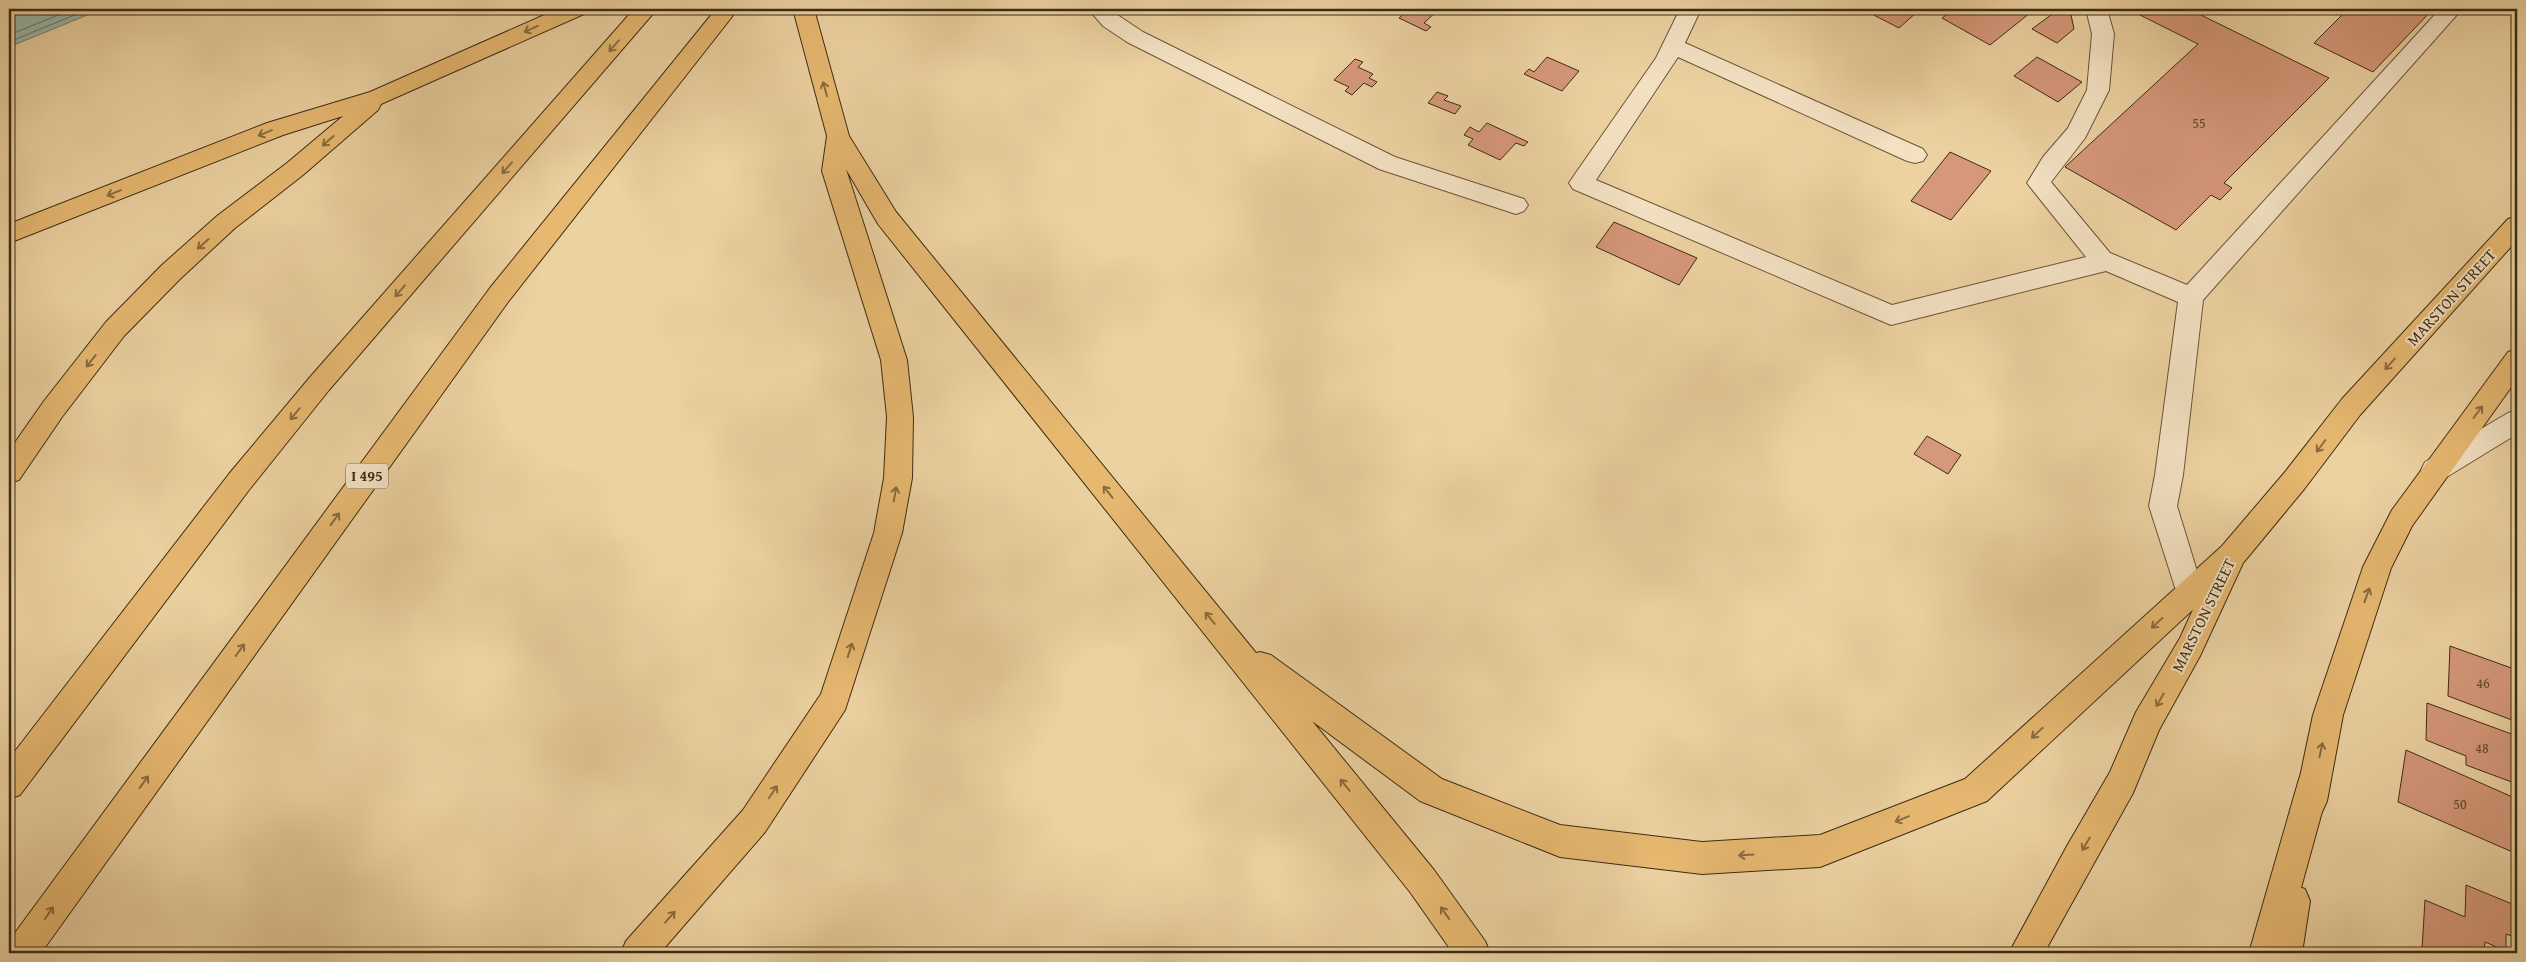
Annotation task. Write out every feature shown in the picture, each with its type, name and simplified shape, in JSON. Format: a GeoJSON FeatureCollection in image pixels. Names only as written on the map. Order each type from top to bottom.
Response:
{"type":"FeatureCollection","features":[{"type":"Feature","properties":{"kind":"main road"},"geometry":{"type":"LineString","coordinates":[[9,234],[275,129],[378,98],[576,9]]}},
{"type":"Feature","properties":{"kind":"main road"},"geometry":{"type":"LineString","coordinates":[[9,784],[240,482],[320,383],[646,9]]}},
{"type":"Feature","properties":{"kind":"main road","name":"I 495"},"geometry":{"type":"LineString","coordinates":[[21,953],[499,294],[727,9]]}},
{"type":"Feature","properties":{"kind":"main road"},"geometry":{"type":"LineString","coordinates":[[803,9],[838,136],[887,218],[1422,881],[1473,953]]}},
{"type":"Feature","properties":{"kind":"main road"},"geometry":{"type":"LineString","coordinates":[[9,472],[53,409],[115,329],[164,279],[226,222],[295,170],[378,98]]}},
{"type":"Feature","properties":{"kind":"main road"},"geometry":{"type":"LineString","coordinates":[[638,953],[754,822],[834,700],[888,533],[898,478],[900,417],[894,360],[834,171],[838,136]]}},
{"type":"Feature","properties":{"kind":"main road","name":"MARSTON STREET"},"geometry":{"type":"LineString","coordinates":[[2026,953],[2078,857],[2122,782],[2147,722],[2190,647],[2232,555],[2295,480],[2351,408],[2517,225]]}},
{"type":"Feature","properties":{"kind":"main road"},"geometry":{"type":"LineString","coordinates":[[2284,953],[2328,715],[2377,567],[2402,518],[2517,359]]}},
{"type":"Feature","properties":{"kind":"main road"},"geometry":{"type":"LineString","coordinates":[[1230,643],[1431,790],[1560,841],[1702,858],[1820,851],[1976,790],[2232,555]]}},
{"type":"Feature","properties":{"kind":"main road"},"geometry":{"type":"LineString","coordinates":[[2266,953],[2315,779]]}},
{"type":"Feature","properties":{"kind":"street"},"geometry":{"type":"LineString","coordinates":[[1103,9],[1102,12],[1111,22],[1135,37],[1387,164],[1516,205]]}},
{"type":"Feature","properties":{"kind":"street"},"geometry":{"type":"LineString","coordinates":[[1690,9],[1666,60],[1581,183],[1891,315],[2108,260],[2191,297]]}},
{"type":"Feature","properties":{"kind":"street"},"geometry":{"type":"LineString","coordinates":[[2096,9],[2103,34],[2098,90],[2077,132],[2051,163],[2039,183],[2104,262]]}},
{"type":"Feature","properties":{"kind":"street"},"geometry":{"type":"LineString","coordinates":[[2190,594],[2163,506],[2169,474],[2191,297],[2452,9]]}},
{"type":"Feature","properties":{"kind":"street"},"geometry":{"type":"LineString","coordinates":[[1672,46],[1914,155]]}},
{"type":"Feature","properties":{"kind":"street"},"geometry":{"type":"LineString","coordinates":[[2435,470],[2517,421]]}},
{"type":"Feature","properties":{"kind":"water"},"geometry":{"type":"Polygon","coordinates":[[[9,9],[102,9],[9,47],[9,9]]]}},
{"type":"Feature","properties":{"kind":"building"},"geometry":{"type":"Polygon","coordinates":[[[1409,9],[1439,9],[1424,23],[1431,27],[1426,31],[1399,18],[1409,9]]]}},
{"type":"Feature","properties":{"kind":"building"},"geometry":{"type":"Polygon","coordinates":[[[1862,9],[1910,9],[1917,12],[1899,28],[1862,9]]]}},
{"type":"Feature","properties":{"kind":"building"},"geometry":{"type":"Polygon","coordinates":[[[1954,9],[2035,9],[1990,45],[1942,18],[1954,9]]]}},
{"type":"Feature","properties":{"kind":"building"},"geometry":{"type":"Polygon","coordinates":[[[2059,9],[2071,15],[2074,29],[2057,43],[2032,29],[2059,9]]]}},
{"type":"Feature","properties":{"kind":"building"},"geometry":{"type":"Polygon","coordinates":[[[2128,9],[2207,9],[2201,15],[2329,78],[2224,183],[2232,188],[2220,200],[2211,195],[2176,230],[2065,167],[2198,44],[2128,9]]]}},
{"type":"Feature","properties":{"kind":"building"},"geometry":{"type":"Polygon","coordinates":[[[2348,9],[2433,9],[2373,72],[2314,43],[2348,9]]]}},
{"type":"Feature","properties":{"kind":"building"},"geometry":{"type":"Polygon","coordinates":[[[1547,57],[1579,71],[1562,91],[1524,74],[1529,69],[1534,72],[1547,57]]]}},
{"type":"Feature","properties":{"kind":"building"},"geometry":{"type":"Polygon","coordinates":[[[2037,57],[2082,82],[2058,102],[2014,76],[2037,57]]]}},
{"type":"Feature","properties":{"kind":"building"},"geometry":{"type":"Polygon","coordinates":[[[1355,59],[1363,62],[1358,67],[1373,74],[1369,78],[1377,82],[1372,87],[1364,83],[1352,95],[1345,91],[1349,87],[1334,80],[1355,59]]]}},
{"type":"Feature","properties":{"kind":"building"},"geometry":{"type":"Polygon","coordinates":[[[1437,92],[1448,96],[1444,100],[1461,106],[1455,114],[1428,103],[1437,92]]]}},
{"type":"Feature","properties":{"kind":"building"},"geometry":{"type":"Polygon","coordinates":[[[1487,123],[1528,142],[1524,146],[1516,143],[1500,160],[1468,145],[1473,139],[1464,135],[1470,127],[1479,132],[1487,123]]]}},
{"type":"Feature","properties":{"kind":"building"},"geometry":{"type":"Polygon","coordinates":[[[1950,152],[1991,171],[1951,220],[1911,201],[1950,152]]]}},
{"type":"Feature","properties":{"kind":"building"},"geometry":{"type":"Polygon","coordinates":[[[1614,222],[1697,258],[1679,285],[1596,247],[1614,222]]]}},
{"type":"Feature","properties":{"kind":"building"},"geometry":{"type":"Polygon","coordinates":[[[1927,436],[1961,455],[1948,474],[1914,454],[1927,436]]]}},
{"type":"Feature","properties":{"kind":"building"},"geometry":{"type":"Polygon","coordinates":[[[2450,646],[2517,670],[2517,722],[2448,696],[2450,646]]]}},
{"type":"Feature","properties":{"kind":"building"},"geometry":{"type":"Polygon","coordinates":[[[2427,703],[2517,736],[2517,784],[2466,765],[2466,756],[2426,740],[2427,703]]]}},
{"type":"Feature","properties":{"kind":"building"},"geometry":{"type":"Polygon","coordinates":[[[2406,750],[2517,799],[2515,825],[2517,826],[2517,854],[2398,802],[2406,750]]]}},
{"type":"Feature","properties":{"kind":"building"},"geometry":{"type":"Polygon","coordinates":[[[2466,885],[2517,906],[2517,938],[2506,934],[2506,951],[2485,942],[2484,953],[2430,953],[2422,949],[2425,900],[2465,917],[2466,885]]]}}]}
